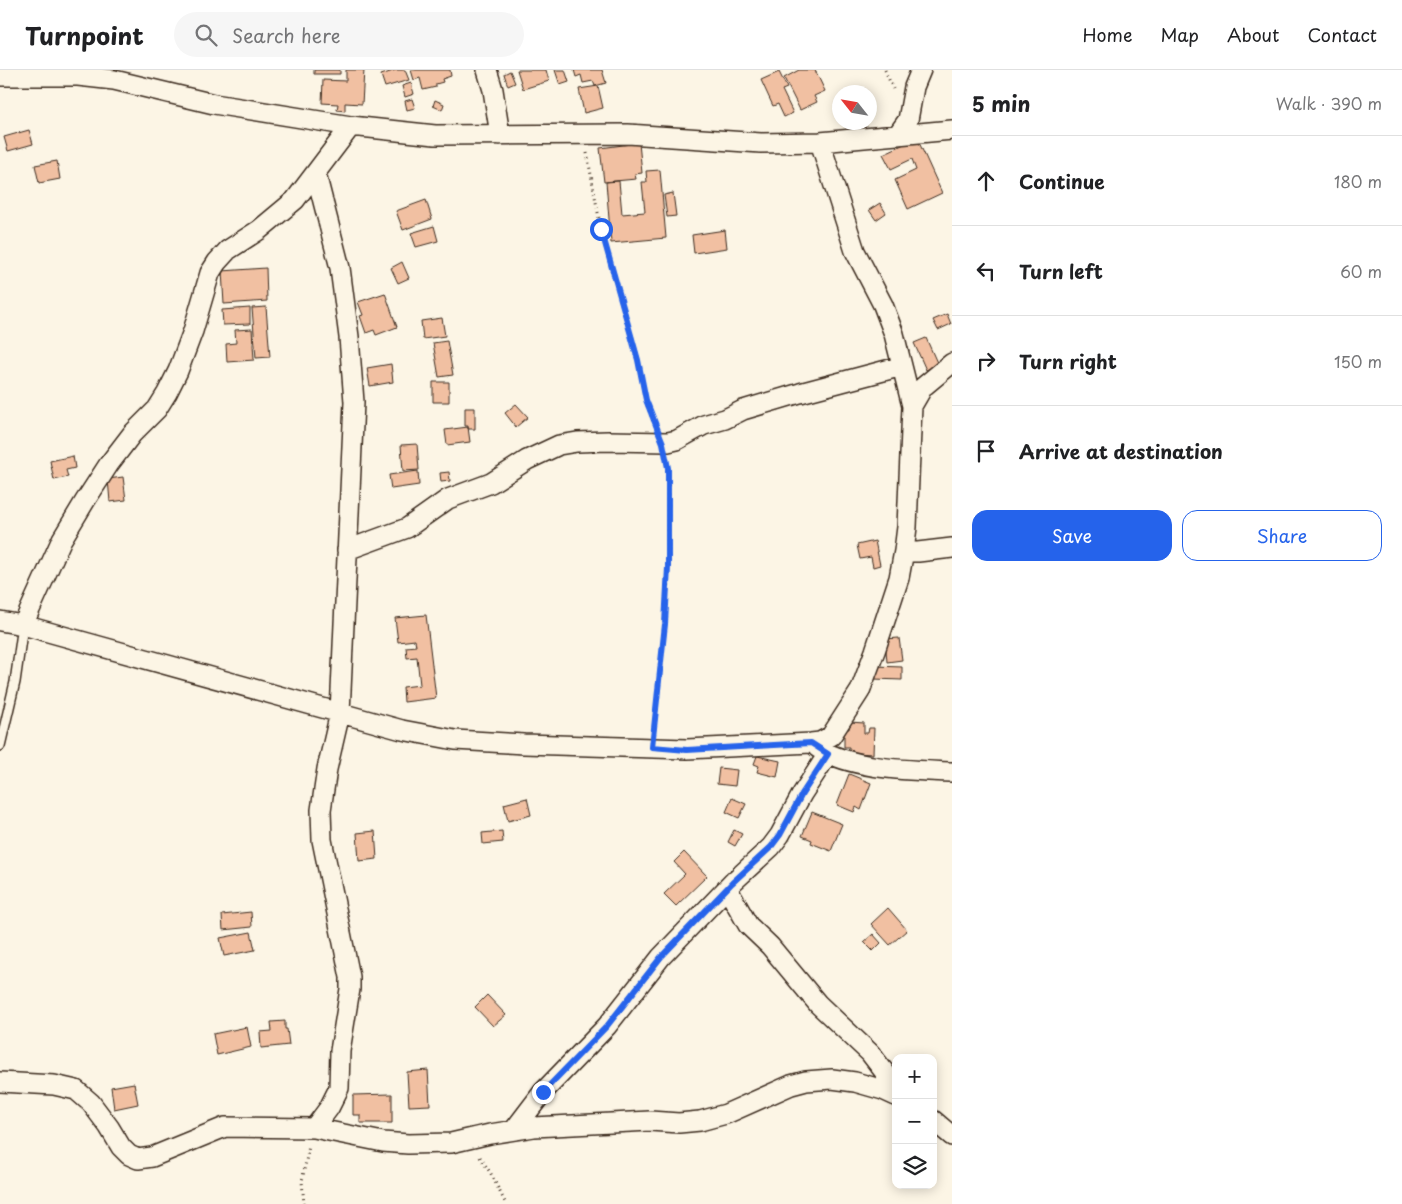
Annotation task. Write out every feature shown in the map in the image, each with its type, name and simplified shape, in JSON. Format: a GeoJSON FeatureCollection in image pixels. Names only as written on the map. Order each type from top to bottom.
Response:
{"type":"FeatureCollection","features":[{"type":"Feature","properties":{"kind":"street"},"geometry":{"type":"LineString","coordinates":[[487,70],[493,90],[500,135]]}},
{"type":"Feature","properties":{"kind":"street"},"geometry":{"type":"LineString","coordinates":[[898,134],[908,120],[914,87],[922,70]]}},
{"type":"Feature","properties":{"kind":"street"},"geometry":{"type":"LineString","coordinates":[[0,76],[106,75],[214,104],[352,126],[435,135],[628,134],[761,143],[820,142],[952,130]]}},
{"type":"Feature","properties":{"kind":"street"},"geometry":{"type":"LineString","coordinates":[[23,625],[62,539],[85,501],[109,464],[132,434],[156,409],[167,393],[184,355],[207,280],[217,262],[228,250],[258,230],[295,200],[352,126]]}},
{"type":"Feature","properties":{"kind":"street"},"geometry":{"type":"LineString","coordinates":[[0,621],[23,625],[402,730],[455,740],[687,750],[811,743],[820,742],[831,736],[860,691],[896,588],[907,527],[912,406],[894,334],[884,305],[856,251],[820,142]]}},
{"type":"Feature","properties":{"kind":"street"},"geometry":{"type":"LineString","coordinates":[[314,1128],[329,1108],[339,1088],[340,1051],[350,989],[350,977],[321,828],[321,810],[327,769],[340,713],[354,402],[340,268],[316,174]]}},
{"type":"Feature","properties":{"kind":"street"},"geometry":{"type":"LineString","coordinates":[[912,406],[923,387],[952,363]]}},
{"type":"Feature","properties":{"kind":"street"},"geometry":{"type":"LineString","coordinates":[[347,550],[407,528],[448,500],[491,483],[527,460],[559,445],[577,442],[608,441],[663,443],[677,440],[704,425],[725,419],[743,410],[902,366]]}},
{"type":"Feature","properties":{"kind":"street"},"geometry":{"type":"LineString","coordinates":[[904,551],[918,552],[952,548]]}},
{"type":"Feature","properties":{"kind":"street"},"geometry":{"type":"LineString","coordinates":[[811,743],[828,754],[856,763],[952,772]]}},
{"type":"Feature","properties":{"kind":"street"},"geometry":{"type":"LineString","coordinates":[[514,1130],[543,1092],[607,1026],[661,957],[727,888],[761,857],[780,835],[802,794],[828,754]]}},
{"type":"Feature","properties":{"kind":"street"},"geometry":{"type":"LineString","coordinates":[[727,888],[748,924],[770,946],[818,1004],[870,1053],[892,1082]]}},
{"type":"Feature","properties":{"kind":"street"},"geometry":{"type":"LineString","coordinates":[[0,1082],[54,1085],[76,1090],[91,1103],[121,1147],[129,1155],[138,1159],[152,1157],[225,1127],[314,1128],[383,1142],[408,1144],[458,1141],[534,1127],[650,1121],[679,1123],[700,1121],[726,1114],[790,1085],[806,1081],[832,1079],[855,1082],[892,1094]]}},
{"type":"Feature","properties":{"kind":"street"},"geometry":{"type":"LineString","coordinates":[[937,1123],[952,1136]]}},
{"type":"Feature","properties":{"kind":"lane"},"geometry":{"type":"LineString","coordinates":[[0,746],[15,682],[23,625]]}},
{"type":"Feature","properties":{"kind":"path"},"geometry":{"type":"LineString","coordinates":[[584,135],[601,229],[631,334],[646,400],[663,443],[668,468],[668,567],[665,624],[652,747]]}},
{"type":"Feature","properties":{"kind":"path"},"geometry":{"type":"LineString","coordinates":[[304,1204],[302,1181],[314,1128]]}},
{"type":"Feature","properties":{"kind":"path"},"geometry":{"type":"LineString","coordinates":[[458,1141],[479,1156],[490,1172],[506,1204]]}},
{"type":"Feature","properties":{"kind":"building"},"geometry":{"type":"Polygon","coordinates":[[[314,70],[340,70],[340,74],[314,74],[314,70]]]}},
{"type":"Feature","properties":{"kind":"building"},"geometry":{"type":"Polygon","coordinates":[[[346,70],[364,70],[362,104],[345,103],[345,111],[337,110],[338,104],[322,103],[323,80],[346,81],[346,70]]]}},
{"type":"Feature","properties":{"kind":"building"},"geometry":{"type":"Polygon","coordinates":[[[396,70],[405,70],[409,80],[385,87],[381,75],[396,70]]]}},
{"type":"Feature","properties":{"kind":"building"},"geometry":{"type":"Polygon","coordinates":[[[411,70],[450,70],[451,76],[442,79],[443,82],[436,84],[436,87],[423,90],[420,78],[414,80],[411,70]]]}},
{"type":"Feature","properties":{"kind":"building"},"geometry":{"type":"Polygon","coordinates":[[[517,70],[546,70],[549,81],[523,89],[517,70]]]}},
{"type":"Feature","properties":{"kind":"building"},"geometry":{"type":"Polygon","coordinates":[[[555,70],[565,70],[569,82],[560,85],[555,70]]]}},
{"type":"Feature","properties":{"kind":"building"},"geometry":{"type":"Polygon","coordinates":[[[574,70],[602,70],[606,83],[595,86],[593,81],[583,83],[581,75],[576,77],[574,70]]]}},
{"type":"Feature","properties":{"kind":"building"},"geometry":{"type":"Polygon","coordinates":[[[799,70],[815,70],[825,91],[814,96],[817,102],[800,110],[784,78],[799,70]]]}},
{"type":"Feature","properties":{"kind":"building"},"geometry":{"type":"Polygon","coordinates":[[[510,71],[515,83],[508,86],[504,74],[510,71]]]}},
{"type":"Feature","properties":{"kind":"building"},"geometry":{"type":"Polygon","coordinates":[[[779,72],[787,88],[782,90],[793,113],[784,117],[778,104],[773,106],[761,80],[779,72]]]}},
{"type":"Feature","properties":{"kind":"building"},"geometry":{"type":"Polygon","coordinates":[[[411,83],[414,94],[405,97],[402,86],[411,83]]]}},
{"type":"Feature","properties":{"kind":"building"},"geometry":{"type":"Polygon","coordinates":[[[598,86],[603,108],[584,113],[579,89],[598,86]]]}},
{"type":"Feature","properties":{"kind":"building"},"geometry":{"type":"Polygon","coordinates":[[[412,99],[415,108],[407,110],[405,101],[412,99]]]}},
{"type":"Feature","properties":{"kind":"building"},"geometry":{"type":"Polygon","coordinates":[[[435,100],[444,104],[442,110],[433,106],[435,100]]]}},
{"type":"Feature","properties":{"kind":"building"},"geometry":{"type":"Polygon","coordinates":[[[29,130],[33,144],[8,151],[4,137],[29,130]]]}},
{"type":"Feature","properties":{"kind":"building"},"geometry":{"type":"Polygon","coordinates":[[[917,138],[942,193],[908,209],[895,180],[916,170],[912,159],[891,169],[883,154],[917,138]]]}},
{"type":"Feature","properties":{"kind":"building"},"geometry":{"type":"Polygon","coordinates":[[[639,143],[642,173],[635,174],[636,179],[604,182],[600,148],[639,143]]]}},
{"type":"Feature","properties":{"kind":"building"},"geometry":{"type":"Polygon","coordinates":[[[57,161],[60,179],[39,183],[35,165],[57,161]]]}},
{"type":"Feature","properties":{"kind":"building"},"geometry":{"type":"Polygon","coordinates":[[[660,170],[666,238],[611,243],[606,182],[619,181],[622,214],[645,212],[642,182],[647,182],[646,171],[660,170]]]}},
{"type":"Feature","properties":{"kind":"building"},"geometry":{"type":"Polygon","coordinates":[[[673,193],[676,216],[667,217],[664,195],[673,193]]]}},
{"type":"Feature","properties":{"kind":"building"},"geometry":{"type":"Polygon","coordinates":[[[426,200],[432,219],[403,230],[396,211],[426,200]]]}},
{"type":"Feature","properties":{"kind":"building"},"geometry":{"type":"Polygon","coordinates":[[[880,203],[886,213],[876,220],[869,210],[880,203]]]}},
{"type":"Feature","properties":{"kind":"building"},"geometry":{"type":"Polygon","coordinates":[[[434,226],[438,241],[416,247],[411,233],[434,226]]]}},
{"type":"Feature","properties":{"kind":"building"},"geometry":{"type":"Polygon","coordinates":[[[725,230],[727,248],[694,253],[692,235],[725,230]]]}},
{"type":"Feature","properties":{"kind":"building"},"geometry":{"type":"Polygon","coordinates":[[[402,262],[409,278],[398,283],[391,268],[402,262]]]}},
{"type":"Feature","properties":{"kind":"building"},"geometry":{"type":"Polygon","coordinates":[[[266,268],[267,301],[224,304],[222,271],[266,268]]]}},
{"type":"Feature","properties":{"kind":"building"},"geometry":{"type":"Polygon","coordinates":[[[385,293],[397,327],[376,335],[374,330],[366,333],[360,316],[363,315],[358,302],[385,293]]]}},
{"type":"Feature","properties":{"kind":"building"},"geometry":{"type":"Polygon","coordinates":[[[266,307],[270,357],[256,358],[252,308],[266,307]]]}},
{"type":"Feature","properties":{"kind":"building"},"geometry":{"type":"Polygon","coordinates":[[[250,308],[250,324],[223,325],[222,310],[250,308]]]}},
{"type":"Feature","properties":{"kind":"building"},"geometry":{"type":"Polygon","coordinates":[[[947,314],[951,324],[938,330],[933,320],[947,314]]]}},
{"type":"Feature","properties":{"kind":"building"},"geometry":{"type":"Polygon","coordinates":[[[442,318],[445,336],[423,339],[421,321],[442,318]]]}},
{"type":"Feature","properties":{"kind":"building"},"geometry":{"type":"Polygon","coordinates":[[[252,329],[254,360],[227,362],[226,344],[236,343],[235,330],[252,329]]]}},
{"type":"Feature","properties":{"kind":"building"},"geometry":{"type":"Polygon","coordinates":[[[926,338],[938,365],[926,370],[914,343],[926,338]]]}},
{"type":"Feature","properties":{"kind":"building"},"geometry":{"type":"Polygon","coordinates":[[[447,341],[453,375],[439,377],[433,343],[447,341]]]}},
{"type":"Feature","properties":{"kind":"building"},"geometry":{"type":"Polygon","coordinates":[[[391,364],[393,382],[370,386],[367,368],[391,364]]]}},
{"type":"Feature","properties":{"kind":"building"},"geometry":{"type":"Polygon","coordinates":[[[433,382],[449,382],[449,402],[433,402],[433,382]]]}},
{"type":"Feature","properties":{"kind":"building"},"geometry":{"type":"Polygon","coordinates":[[[516,404],[528,417],[516,427],[505,413],[516,404]]]}},
{"type":"Feature","properties":{"kind":"building"},"geometry":{"type":"Polygon","coordinates":[[[465,408],[475,408],[475,429],[468,429],[468,426],[465,426],[465,408]]]}},
{"type":"Feature","properties":{"kind":"building"},"geometry":{"type":"Polygon","coordinates":[[[468,427],[470,442],[447,445],[445,430],[468,427]]]}},
{"type":"Feature","properties":{"kind":"building"},"geometry":{"type":"Polygon","coordinates":[[[417,444],[419,470],[403,471],[401,445],[417,444]]]}},
{"type":"Feature","properties":{"kind":"building"},"geometry":{"type":"Polygon","coordinates":[[[73,456],[75,468],[66,470],[68,477],[54,480],[50,461],[73,456]]]}},
{"type":"Feature","properties":{"kind":"building"},"geometry":{"type":"Polygon","coordinates":[[[418,471],[419,485],[391,489],[389,475],[418,471]]]}},
{"type":"Feature","properties":{"kind":"building"},"geometry":{"type":"Polygon","coordinates":[[[449,472],[450,481],[441,482],[440,473],[449,472]]]}},
{"type":"Feature","properties":{"kind":"building"},"geometry":{"type":"Polygon","coordinates":[[[123,477],[126,500],[110,502],[108,479],[123,477]]]}},
{"type":"Feature","properties":{"kind":"building"},"geometry":{"type":"Polygon","coordinates":[[[875,541],[880,565],[873,567],[871,557],[860,559],[857,545],[875,541]]]}},
{"type":"Feature","properties":{"kind":"building"},"geometry":{"type":"Polygon","coordinates":[[[426,615],[436,698],[404,702],[403,687],[420,685],[417,657],[407,658],[406,647],[416,646],[415,640],[398,642],[395,618],[426,615]]]}},
{"type":"Feature","properties":{"kind":"building"},"geometry":{"type":"Polygon","coordinates":[[[899,638],[902,660],[887,662],[885,639],[899,638]]]}},
{"type":"Feature","properties":{"kind":"building"},"geometry":{"type":"Polygon","coordinates":[[[874,666],[902,667],[902,680],[874,679],[874,666]]]}},
{"type":"Feature","properties":{"kind":"building"},"geometry":{"type":"Polygon","coordinates":[[[850,722],[864,723],[864,733],[868,733],[869,728],[874,728],[873,754],[854,753],[854,751],[849,751],[849,747],[844,747],[844,729],[849,729],[850,722]]]}},
{"type":"Feature","properties":{"kind":"building"},"geometry":{"type":"Polygon","coordinates":[[[757,756],[780,761],[777,777],[757,772],[759,766],[754,764],[757,756]]]}},
{"type":"Feature","properties":{"kind":"building"},"geometry":{"type":"Polygon","coordinates":[[[719,768],[737,770],[735,786],[717,784],[719,768]]]}},
{"type":"Feature","properties":{"kind":"building"},"geometry":{"type":"Polygon","coordinates":[[[849,774],[871,783],[861,810],[856,807],[854,812],[837,805],[849,774]]]}},
{"type":"Feature","properties":{"kind":"building"},"geometry":{"type":"Polygon","coordinates":[[[527,798],[531,815],[508,821],[504,804],[527,798]]]}},
{"type":"Feature","properties":{"kind":"building"},"geometry":{"type":"Polygon","coordinates":[[[732,798],[746,804],[739,818],[726,812],[732,798]]]}},
{"type":"Feature","properties":{"kind":"building"},"geometry":{"type":"Polygon","coordinates":[[[812,812],[842,824],[831,851],[811,843],[812,840],[802,836],[812,812]]]}},
{"type":"Feature","properties":{"kind":"building"},"geometry":{"type":"Polygon","coordinates":[[[734,830],[742,834],[735,846],[728,842],[734,830]]]}},
{"type":"Feature","properties":{"kind":"building"},"geometry":{"type":"Polygon","coordinates":[[[375,831],[377,859],[359,861],[357,833],[375,831]]]}},
{"type":"Feature","properties":{"kind":"building"},"geometry":{"type":"Polygon","coordinates":[[[502,831],[503,842],[483,844],[482,833],[502,831]]]}},
{"type":"Feature","properties":{"kind":"building"},"geometry":{"type":"Polygon","coordinates":[[[684,852],[707,876],[676,906],[664,894],[685,874],[674,862],[684,852]]]}},
{"type":"Feature","properties":{"kind":"building"},"geometry":{"type":"Polygon","coordinates":[[[888,908],[907,930],[890,945],[871,924],[888,908]]]}},
{"type":"Feature","properties":{"kind":"building"},"geometry":{"type":"Polygon","coordinates":[[[251,912],[252,927],[223,930],[222,915],[251,912]]]}},
{"type":"Feature","properties":{"kind":"building"},"geometry":{"type":"Polygon","coordinates":[[[251,932],[255,950],[224,956],[220,938],[251,932]]]}},
{"type":"Feature","properties":{"kind":"building"},"geometry":{"type":"Polygon","coordinates":[[[873,934],[881,943],[873,951],[864,942],[873,934]]]}},
{"type":"Feature","properties":{"kind":"building"},"geometry":{"type":"Polygon","coordinates":[[[487,995],[506,1015],[493,1026],[475,1007],[487,995]]]}},
{"type":"Feature","properties":{"kind":"building"},"geometry":{"type":"Polygon","coordinates":[[[285,1021],[289,1045],[261,1048],[260,1032],[272,1031],[271,1022],[285,1021]]]}},
{"type":"Feature","properties":{"kind":"building"},"geometry":{"type":"Polygon","coordinates":[[[247,1027],[251,1047],[217,1055],[213,1034],[247,1027]]]}},
{"type":"Feature","properties":{"kind":"building"},"geometry":{"type":"Polygon","coordinates":[[[428,1070],[430,1105],[409,1106],[407,1072],[428,1070]]]}},
{"type":"Feature","properties":{"kind":"building"},"geometry":{"type":"Polygon","coordinates":[[[134,1083],[138,1104],[114,1109],[111,1087],[134,1083]]]}},
{"type":"Feature","properties":{"kind":"building"},"geometry":{"type":"Polygon","coordinates":[[[392,1094],[392,1123],[360,1123],[360,1115],[353,1115],[353,1095],[392,1094]]]}},
{"type":"Feature","properties":{"kind":"route"},"geometry":{"type":"LineString","coordinates":[[543,1092],[607,1026],[661,957],[732,883],[771,847],[790,819],[802,794],[828,754],[811,743],[687,750],[652,747],[665,624],[668,567],[668,468],[663,443],[646,400],[638,360],[601,229]]}}]}
